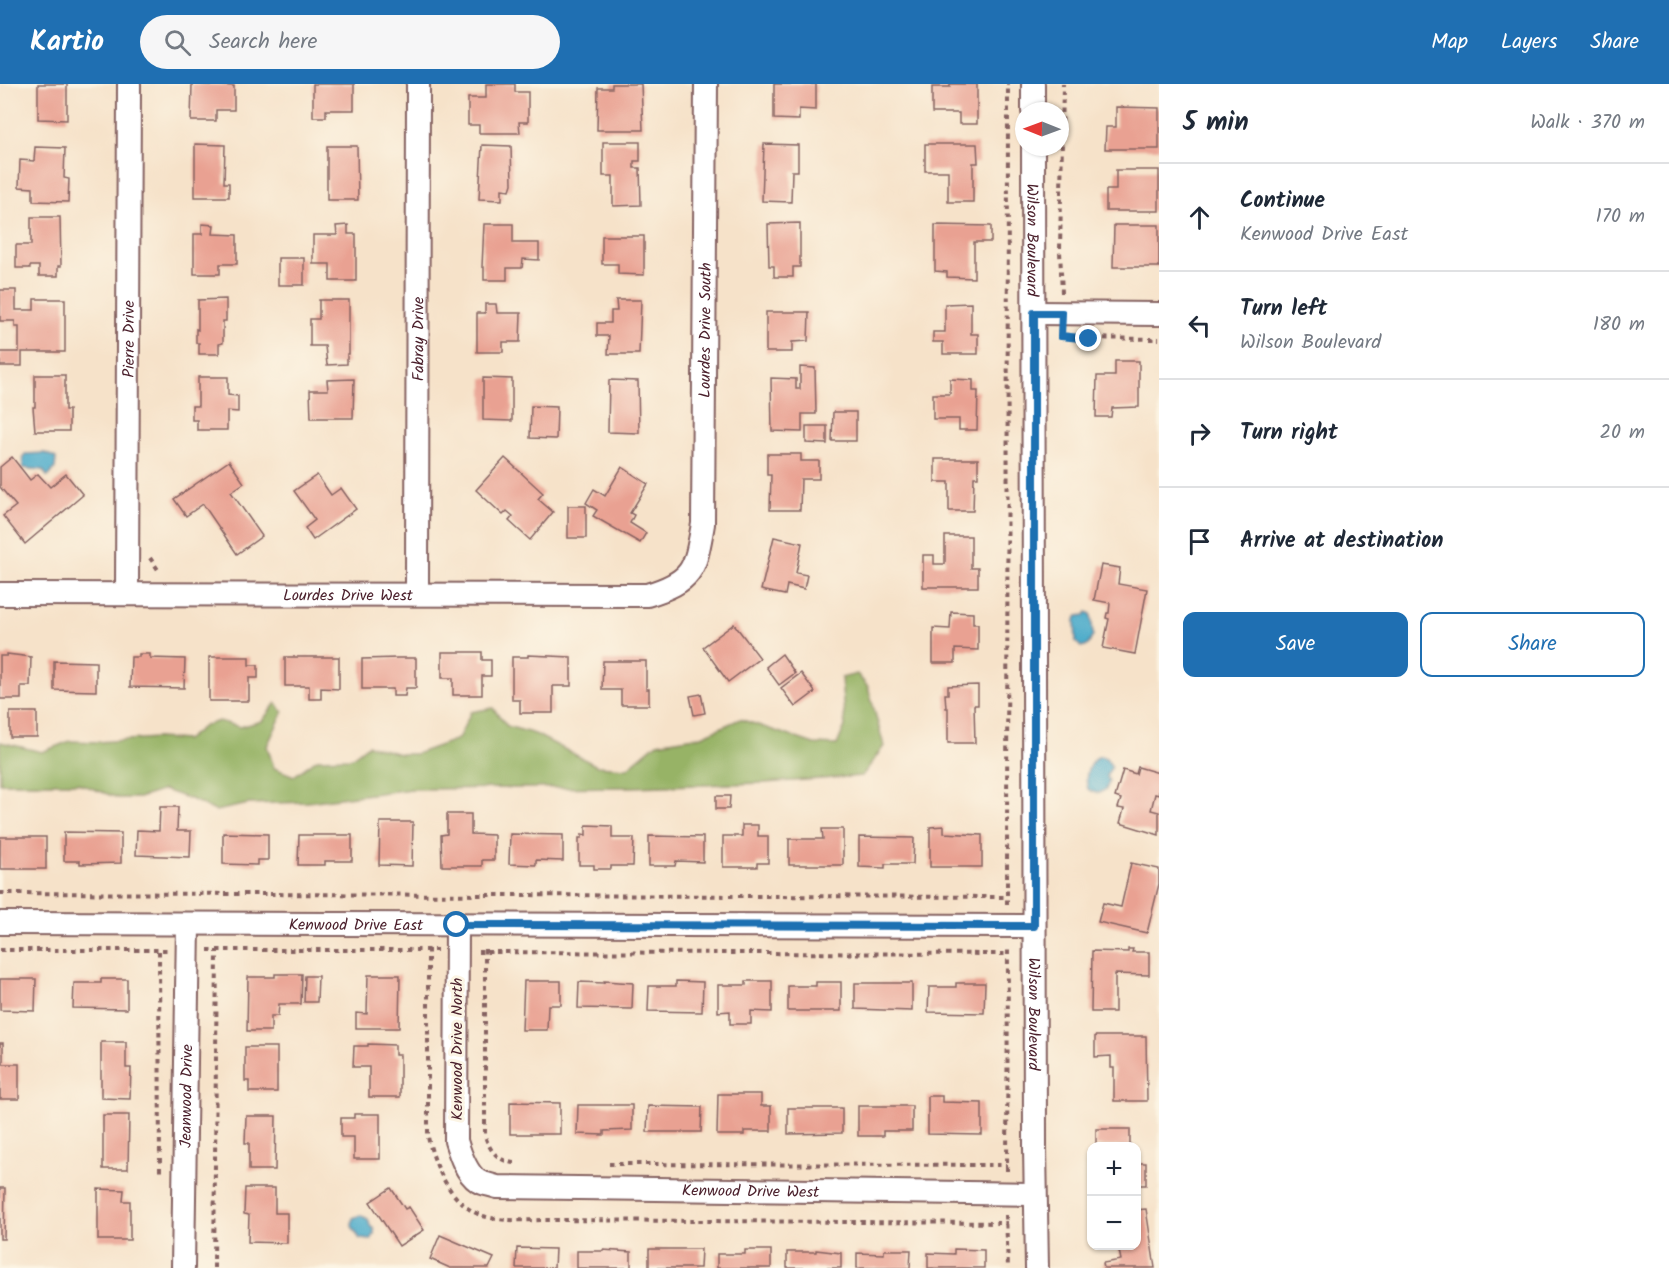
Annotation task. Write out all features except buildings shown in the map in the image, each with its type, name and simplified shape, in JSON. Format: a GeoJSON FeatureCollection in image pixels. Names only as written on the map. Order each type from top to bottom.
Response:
{"type":"FeatureCollection","features":[{"type":"Feature","properties":{"kind":"street","name":"Pierre Drive"},"geometry":{"type":"LineString","coordinates":[[127,594],[129,84]]}},
{"type":"Feature","properties":{"kind":"street","name":"Fabray Drive"},"geometry":{"type":"LineString","coordinates":[[417,594],[418,84]]}},
{"type":"Feature","properties":{"kind":"street","name":"Lourdes Drive South"},"geometry":{"type":"LineString","coordinates":[[689,572],[697,561],[703,525],[706,84]]}},
{"type":"Feature","properties":{"kind":"street"},"geometry":{"type":"LineString","coordinates":[[1033,84],[1033,102]]}},
{"type":"Feature","properties":{"kind":"street","name":"Wilson Boulevard"},"geometry":{"type":"LineString","coordinates":[[1033,156],[1037,1268]]}},
{"type":"Feature","properties":{"kind":"street"},"geometry":{"type":"LineString","coordinates":[[1034,313],[1159,314]]}},
{"type":"Feature","properties":{"kind":"street","name":"Lourdes Drive West"},"geometry":{"type":"LineString","coordinates":[[0,594],[647,595],[669,588],[689,572]]}},
{"type":"Feature","properties":{"kind":"street","name":"Kenwood Drive East"},"geometry":{"type":"LineString","coordinates":[[0,923],[1034,926]]}},
{"type":"Feature","properties":{"kind":"street","name":"Jeanwood Drive"},"geometry":{"type":"LineString","coordinates":[[183,1268],[188,924]]}},
{"type":"Feature","properties":{"kind":"street","name":"Kenwood Drive North"},"geometry":{"type":"LineString","coordinates":[[457,925],[456,1141],[459,1154],[469,1171]]}},
{"type":"Feature","properties":{"kind":"street","name":"Kenwood Drive West"},"geometry":{"type":"LineString","coordinates":[[469,1171],[478,1181],[497,1187],[1035,1194]]}},
{"type":"Feature","properties":{"kind":"path"},"geometry":{"type":"LineString","coordinates":[[1008,84],[1006,897],[1008,1268]]}},
{"type":"Feature","properties":{"kind":"path"},"geometry":{"type":"LineString","coordinates":[[1063,84],[1061,336],[1089,339],[1159,339]]}},
{"type":"Feature","properties":{"kind":"path"},"geometry":{"type":"LineString","coordinates":[[147,549],[154,566],[165,575]]}},
{"type":"Feature","properties":{"kind":"path"},"geometry":{"type":"LineString","coordinates":[[0,893],[1006,897]]}},
{"type":"Feature","properties":{"kind":"path"},"geometry":{"type":"LineString","coordinates":[[486,925],[485,1136],[489,1146],[502,1160],[521,1163]]}},
{"type":"Feature","properties":{"kind":"path"},"geometry":{"type":"LineString","coordinates":[[0,950],[1008,954]]}},
{"type":"Feature","properties":{"kind":"path"},"geometry":{"type":"LineString","coordinates":[[159,950],[160,1177]]}},
{"type":"Feature","properties":{"kind":"path"},"geometry":{"type":"LineString","coordinates":[[214,1268],[217,950]]}},
{"type":"Feature","properties":{"kind":"path"},"geometry":{"type":"LineString","coordinates":[[604,1164],[1007,1165]]}},
{"type":"Feature","properties":{"kind":"green space"},"geometry":{"type":"Polygon","coordinates":[[[857,674],[868,687],[884,746],[862,776],[764,783],[631,787],[411,789],[307,802],[249,804],[215,811],[164,790],[139,798],[118,798],[78,783],[0,783],[0,742],[42,752],[70,741],[98,742],[157,738],[186,740],[204,726],[219,721],[240,727],[262,721],[276,703],[283,712],[267,746],[274,768],[294,776],[317,759],[351,758],[368,745],[400,754],[416,754],[458,739],[471,712],[493,708],[507,726],[535,734],[597,766],[627,768],[657,743],[702,736],[740,719],[814,744],[837,745],[845,726],[841,678],[857,674]]]}},
{"type":"Feature","properties":{"kind":"water"},"geometry":{"type":"Polygon","coordinates":[[[45,453],[56,458],[55,468],[50,475],[47,476],[43,470],[23,468],[25,454],[45,453]]]}},
{"type":"Feature","properties":{"kind":"water"},"geometry":{"type":"Polygon","coordinates":[[[1087,612],[1091,614],[1093,635],[1088,645],[1081,647],[1076,642],[1075,620],[1087,612]]]}},
{"type":"Feature","properties":{"kind":"water"},"geometry":{"type":"Polygon","coordinates":[[[1100,756],[1106,758],[1112,767],[1106,775],[1108,785],[1104,791],[1098,793],[1088,789],[1087,775],[1092,762],[1100,756]]]}},
{"type":"Feature","properties":{"kind":"water"},"geometry":{"type":"Polygon","coordinates":[[[360,1215],[368,1219],[370,1226],[374,1229],[371,1240],[360,1239],[352,1226],[353,1218],[360,1215]]]}},
{"type":"Feature","properties":{"kind":"route"},"geometry":{"type":"LineString","coordinates":[[457,925],[1034,926],[1034,313],[1062,313],[1061,336],[1089,339]]}}]}
